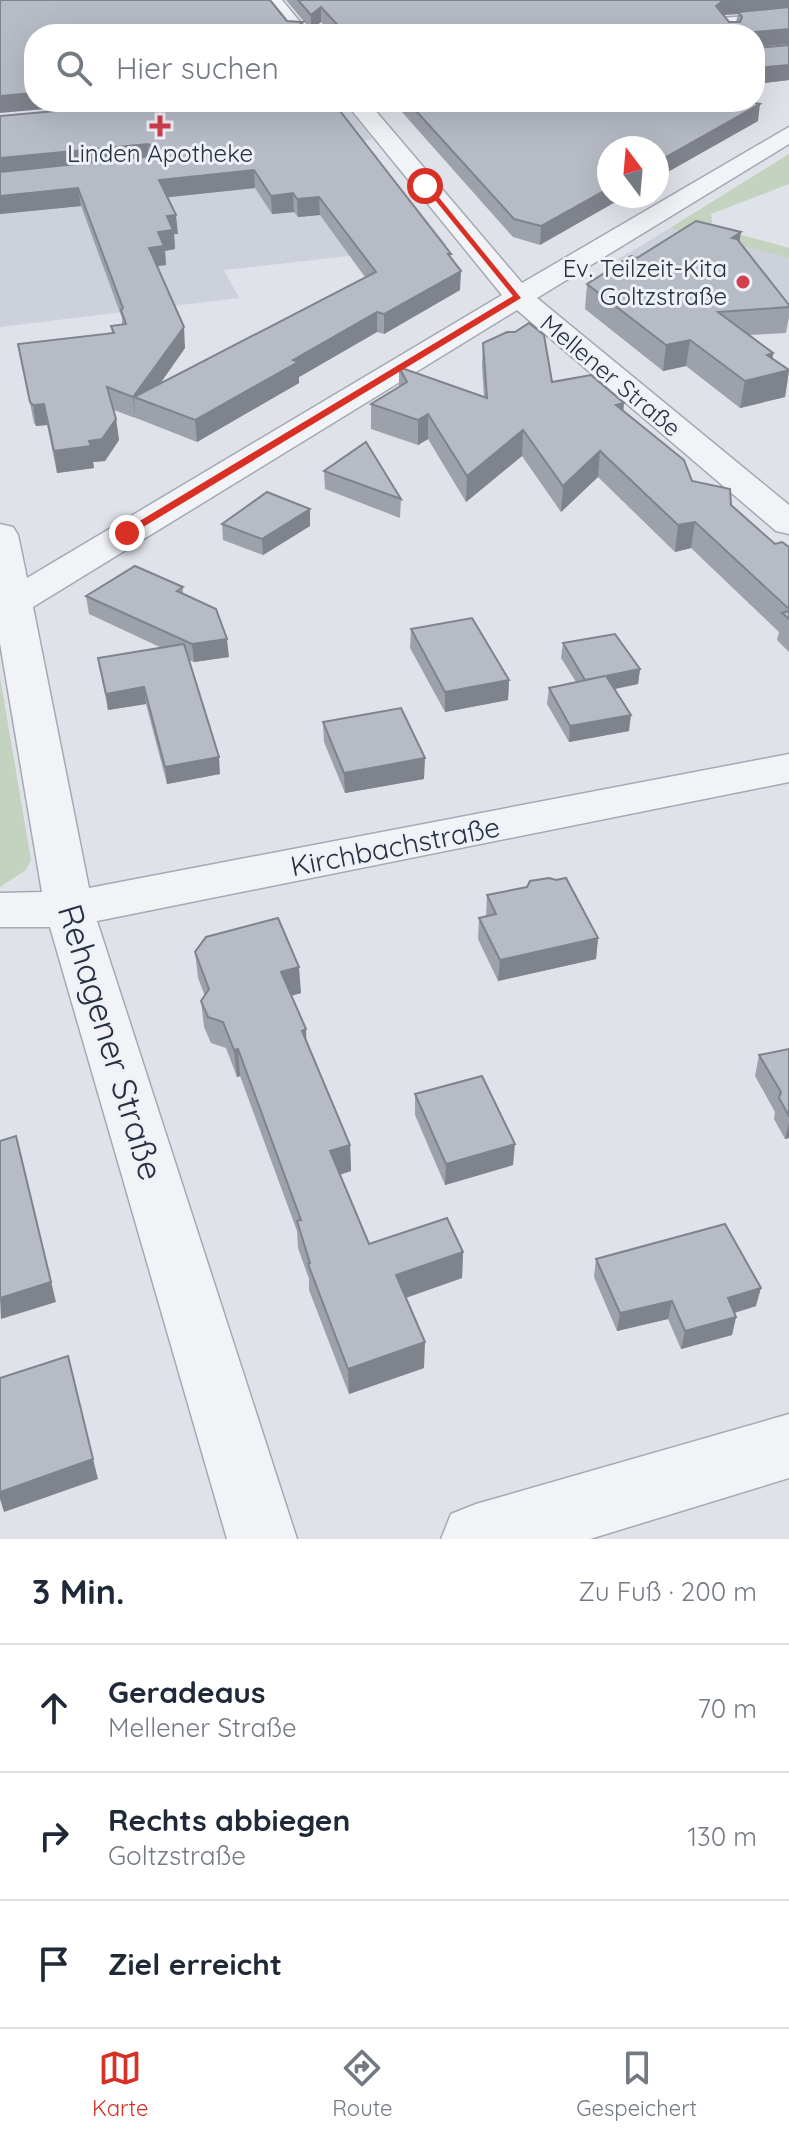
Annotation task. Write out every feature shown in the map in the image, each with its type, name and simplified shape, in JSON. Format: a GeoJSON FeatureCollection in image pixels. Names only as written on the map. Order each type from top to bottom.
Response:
{"type":"FeatureCollection","features":[{"type":"Feature","properties":{"kind":"street"},"geometry":{"type":"LineString","coordinates":[[272,0],[292,24]]}},
{"type":"Feature","properties":{"kind":"street","name":"Mellener Straße"},"geometry":{"type":"LineString","coordinates":[[364,112],[518,296],[789,523]]}},
{"type":"Feature","properties":{"kind":"street"},"geometry":{"type":"LineString","coordinates":[[6,606],[789,134]]}},
{"type":"Feature","properties":{"kind":"street","name":"Rehagener Straße"},"geometry":{"type":"LineString","coordinates":[[0,535],[6,606],[69,909],[262,1539]]}},
{"type":"Feature","properties":{"kind":"street","name":"Kirchbachstraße"},"geometry":{"type":"LineString","coordinates":[[0,910],[69,909],[789,768]]}},
{"type":"Feature","properties":{"kind":"street"},"geometry":{"type":"LineString","coordinates":[[476,1539],[789,1446]]}},
{"type":"Feature","properties":{"kind":"lane"},"geometry":{"type":"LineString","coordinates":[[725,24],[722,21],[789,16]]}},
{"type":"Feature","properties":{"kind":"shaded area"},"geometry":{"type":"Polygon","coordinates":[[[178,112],[351,112],[372,139],[363,141],[447,245],[224,270],[239,298],[0,327],[0,128],[178,112]]]}},
{"type":"Feature","properties":{"kind":"shaded area","name":"Ev. Teilzeit-Kita Goltzstraße"},"geometry":{"type":"Polygon","coordinates":[[[670,228],[789,258],[789,306],[617,260],[670,228]]]}},
{"type":"Feature","properties":{"kind":"green space"},"geometry":{"type":"Polygon","coordinates":[[[789,154],[789,184],[711,214],[713,227],[789,248],[789,258],[670,228],[789,154]]]}},
{"type":"Feature","properties":{"kind":"green space"},"geometry":{"type":"Polygon","coordinates":[[[0,677],[31,860],[26,870],[0,887],[0,677]]]}},
{"type":"Feature","properties":{"kind":"building"},"geometry":{"type":"Polygon","coordinates":[[[0,0],[270,0],[287,21],[303,22],[24,24],[24,94],[0,96],[0,0]]]}},
{"type":"Feature","properties":{"kind":"building"},"geometry":{"type":"Polygon","coordinates":[[[298,0],[724,0],[716,6],[729,22],[740,22],[742,17],[738,12],[789,7],[789,29],[765,31],[765,24],[337,24],[321,7],[311,15],[298,0]]]}},
{"type":"Feature","properties":{"kind":"building"},"geometry":{"type":"Polygon","coordinates":[[[789,45],[789,65],[765,67],[765,47],[789,45]]]}},
{"type":"Feature","properties":{"kind":"building"},"geometry":{"type":"Polygon","coordinates":[[[45,112],[341,112],[461,271],[384,314],[377,312],[293,360],[298,362],[195,420],[134,397],[376,272],[319,197],[297,199],[293,193],[271,196],[254,170],[159,180],[176,215],[167,216],[173,230],[158,232],[164,246],[149,248],[184,327],[133,397],[107,387],[116,419],[102,439],[89,441],[91,446],[54,451],[44,404],[33,405],[30,402],[18,344],[114,333],[111,326],[126,324],[123,308],[78,188],[0,196],[0,172],[152,156],[156,150],[148,144],[0,158],[0,116],[45,112]]]}},
{"type":"Feature","properties":{"kind":"building"},"geometry":{"type":"Polygon","coordinates":[[[417,112],[746,112],[669,155],[669,136],[597,136],[597,195],[541,226],[514,219],[417,112]]]}},
{"type":"Feature","properties":{"kind":"building"},"geometry":{"type":"Polygon","coordinates":[[[696,221],[741,232],[732,238],[737,239],[789,305],[718,312],[773,353],[767,355],[789,370],[745,381],[690,340],[666,345],[587,284],[631,256],[637,258],[696,221]]]}},
{"type":"Feature","properties":{"kind":"building"},"geometry":{"type":"Polygon","coordinates":[[[529,323],[544,335],[552,382],[591,375],[624,403],[616,405],[684,460],[692,481],[730,489],[731,505],[775,544],[782,542],[789,547],[789,609],[695,522],[678,525],[600,451],[563,486],[523,430],[467,476],[428,414],[418,420],[371,404],[407,382],[399,367],[487,398],[483,343],[507,332],[515,332],[529,323]]]}},
{"type":"Feature","properties":{"kind":"building"},"geometry":{"type":"Polygon","coordinates":[[[366,442],[401,499],[324,471],[366,442]]]}},
{"type":"Feature","properties":{"kind":"building"},"geometry":{"type":"Polygon","coordinates":[[[267,492],[310,509],[262,539],[222,524],[267,492]]]}},
{"type":"Feature","properties":{"kind":"building"},"geometry":{"type":"Polygon","coordinates":[[[135,566],[183,587],[177,591],[216,609],[227,639],[192,644],[86,596],[135,566]]]}},
{"type":"Feature","properties":{"kind":"building"},"geometry":{"type":"Polygon","coordinates":[[[472,618],[509,680],[445,692],[411,629],[472,618]]]}},
{"type":"Feature","properties":{"kind":"building"},"geometry":{"type":"Polygon","coordinates":[[[615,634],[640,669],[606,676],[631,715],[570,726],[549,688],[605,676],[585,680],[563,643],[615,634]]]}},
{"type":"Feature","properties":{"kind":"building"},"geometry":{"type":"Polygon","coordinates":[[[184,644],[219,757],[165,767],[144,687],[106,694],[98,658],[184,644]]]}},
{"type":"Feature","properties":{"kind":"building"},"geometry":{"type":"Polygon","coordinates":[[[401,708],[425,758],[344,773],[323,722],[401,708]]]}},
{"type":"Feature","properties":{"kind":"building"},"geometry":{"type":"Polygon","coordinates":[[[566,878],[598,938],[500,960],[479,918],[496,914],[487,895],[527,887],[530,881],[566,878]]]}},
{"type":"Feature","properties":{"kind":"building"},"geometry":{"type":"Polygon","coordinates":[[[278,918],[299,967],[281,972],[350,1145],[330,1151],[369,1244],[447,1218],[463,1252],[396,1275],[425,1342],[348,1369],[308,1264],[297,1221],[301,1220],[238,1049],[234,1050],[223,1022],[208,1017],[201,1001],[209,989],[195,952],[206,937],[278,918]]]}},
{"type":"Feature","properties":{"kind":"building"},"geometry":{"type":"Polygon","coordinates":[[[789,1049],[789,1116],[779,1098],[781,1092],[759,1055],[789,1049]]]}},
{"type":"Feature","properties":{"kind":"building"},"geometry":{"type":"Polygon","coordinates":[[[482,1076],[515,1144],[446,1164],[415,1094],[482,1076]]]}},
{"type":"Feature","properties":{"kind":"building"},"geometry":{"type":"Polygon","coordinates":[[[16,1136],[51,1282],[0,1298],[0,1141],[16,1136]]]}},
{"type":"Feature","properties":{"kind":"building"},"geometry":{"type":"Polygon","coordinates":[[[725,1224],[761,1288],[728,1298],[736,1317],[685,1331],[672,1301],[620,1313],[596,1259],[725,1224]]]}},
{"type":"Feature","properties":{"kind":"building"},"geometry":{"type":"Polygon","coordinates":[[[68,1356],[93,1459],[0,1492],[0,1378],[68,1356]]]}},
{"type":"Feature","properties":{"kind":"place","name":"Linden Apotheke"},"geometry":{"type":"Point","coordinates":[160,126]}},
{"type":"Feature","properties":{"kind":"place","name":"Ev. Teilzeit-Kita Goltzstraße"},"geometry":{"type":"Point","coordinates":[743,282]}},
{"type":"Feature","properties":{"kind":"route"},"geometry":{"type":"LineString","coordinates":[[127,533],[518,296],[425,186]]}}]}
